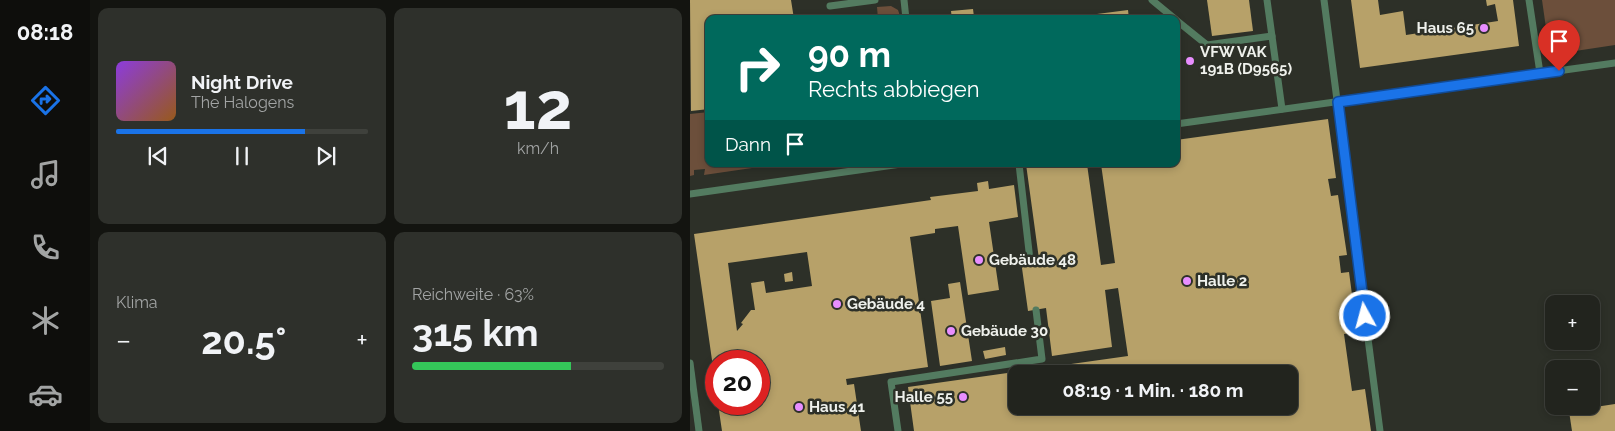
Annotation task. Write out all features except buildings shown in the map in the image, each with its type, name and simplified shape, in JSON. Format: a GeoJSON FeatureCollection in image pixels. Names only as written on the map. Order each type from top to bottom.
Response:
{"type":"FeatureCollection","features":[{"type":"Feature","properties":{"kind":"lane"},"geometry":{"type":"LineString","coordinates":[[830,6],[875,0]]}},
{"type":"Feature","properties":{"kind":"lane"},"geometry":{"type":"LineString","coordinates":[[904,0],[906,15]]}},
{"type":"Feature","properties":{"kind":"lane"},"geometry":{"type":"LineString","coordinates":[[1152,0],[1171,15]]}},
{"type":"Feature","properties":{"kind":"lane"},"geometry":{"type":"LineString","coordinates":[[1267,0],[1282,109]]}},
{"type":"Feature","properties":{"kind":"lane"},"geometry":{"type":"LineString","coordinates":[[1324,0],[1380,431]]}},
{"type":"Feature","properties":{"kind":"lane"},"geometry":{"type":"LineString","coordinates":[[1529,0],[1540,73]]}},
{"type":"Feature","properties":{"kind":"lane"},"geometry":{"type":"LineString","coordinates":[[1180,22],[1207,45],[1272,36]]}},
{"type":"Feature","properties":{"kind":"lane"},"geometry":{"type":"LineString","coordinates":[[1180,123],[1615,63]]}},
{"type":"Feature","properties":{"kind":"lane"},"geometry":{"type":"LineString","coordinates":[[690,194],[880,167]]}},
{"type":"Feature","properties":{"kind":"lane"},"geometry":{"type":"LineString","coordinates":[[1019,167],[1030,260]]}},
{"type":"Feature","properties":{"kind":"lane"},"geometry":{"type":"LineString","coordinates":[[898,431],[890,382],[1042,359],[1036,310]]}},
{"type":"Feature","properties":{"kind":"lane"},"geometry":{"type":"LineString","coordinates":[[690,364],[699,431]]}},
{"type":"Feature","properties":{"kind":"shaded area"},"geometry":{"type":"Polygon","coordinates":[[[1542,0],[1615,0],[1615,45],[1562,53],[1553,51],[1548,42],[1542,0]]]}},
{"type":"Feature","properties":{"kind":"shaded area"},"geometry":{"type":"Polygon","coordinates":[[[891,6],[898,10],[900,15],[878,15],[877,7],[891,6]]]}},
{"type":"Feature","properties":{"kind":"shaded area"},"geometry":{"type":"Polygon","coordinates":[[[705,112],[705,167],[759,167],[704,175],[705,169],[694,170],[694,175],[690,176],[690,114],[705,112]]]}},
{"type":"Feature","properties":{"kind":"place","name":"Haus 65"},"geometry":{"type":"Point","coordinates":[1484,28]}},
{"type":"Feature","properties":{"kind":"place","name":"VFW VAK 191B (D9565)"},"geometry":{"type":"Point","coordinates":[1190,61]}},
{"type":"Feature","properties":{"kind":"place","name":"Gebäude 48"},"geometry":{"type":"Point","coordinates":[979,260]}},
{"type":"Feature","properties":{"kind":"place","name":"Halle 2"},"geometry":{"type":"Point","coordinates":[1187,281]}},
{"type":"Feature","properties":{"kind":"place","name":"Gebäude 4"},"geometry":{"type":"Point","coordinates":[837,304]}},
{"type":"Feature","properties":{"kind":"place","name":"Gebäude 30"},"geometry":{"type":"Point","coordinates":[951,331]}},
{"type":"Feature","properties":{"kind":"place","name":"Halle 55"},"geometry":{"type":"Point","coordinates":[963,397]}},
{"type":"Feature","properties":{"kind":"place","name":"Haus 41"},"geometry":{"type":"Point","coordinates":[799,407]}},
{"type":"Feature","properties":{"kind":"route"},"geometry":{"type":"LineString","coordinates":[[1365,316],[1338,102],[1559,71]]}}]}
